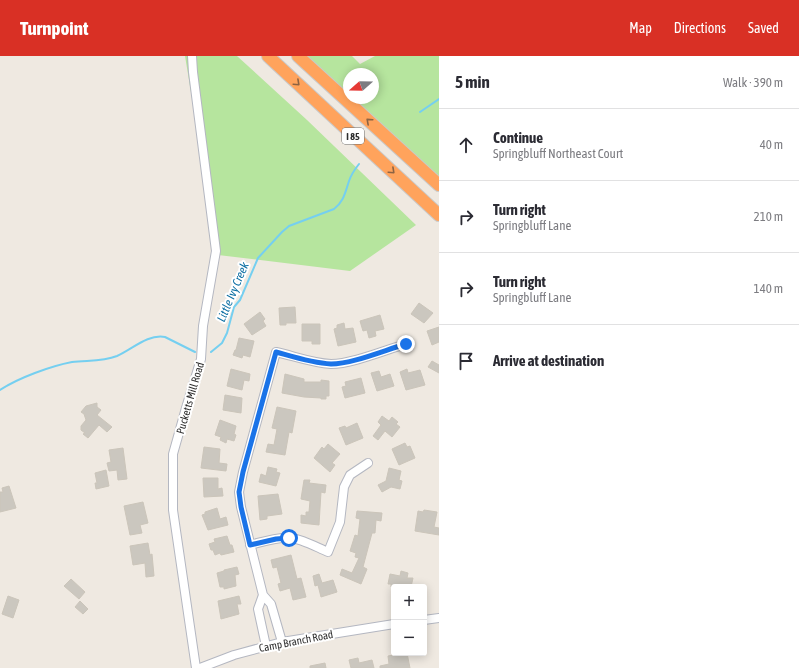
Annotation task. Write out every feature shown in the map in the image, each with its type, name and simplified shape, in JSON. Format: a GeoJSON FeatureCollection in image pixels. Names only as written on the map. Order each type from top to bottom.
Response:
{"type":"FeatureCollection","features":[{"type":"Feature","properties":{"kind":"highway","name":"I 85"},"geometry":{"type":"LineString","coordinates":[[268,56],[439,215]]}},
{"type":"Feature","properties":{"kind":"highway","name":"I 85"},"geometry":{"type":"LineString","coordinates":[[298,56],[439,185]]}},
{"type":"Feature","properties":{"kind":"street","name":"Pucketts Mill Road"},"geometry":{"type":"LineString","coordinates":[[192,56],[216,251],[204,326],[202,359],[173,454],[173,510],[196,668]]}},
{"type":"Feature","properties":{"kind":"street"},"geometry":{"type":"LineString","coordinates":[[282,642],[271,604],[263,595],[241,507],[239,492],[243,472],[276,352],[316,362],[332,364],[349,361],[406,344]]}},
{"type":"Feature","properties":{"kind":"street"},"geometry":{"type":"LineString","coordinates":[[250,545],[276,539],[289,538],[304,542],[328,552],[340,522],[344,487],[350,475],[368,463]]}},
{"type":"Feature","properties":{"kind":"street"},"geometry":{"type":"LineString","coordinates":[[263,595],[258,609],[266,646]]}},
{"type":"Feature","properties":{"kind":"street"},"geometry":{"type":"LineString","coordinates":[[427,620],[439,618]]}},
{"type":"Feature","properties":{"kind":"street"},"geometry":{"type":"LineString","coordinates":[[261,623],[276,620]]}},
{"type":"Feature","properties":{"kind":"street","name":"Camp Branch Road"},"geometry":{"type":"LineString","coordinates":[[200,668],[234,655],[282,642],[391,624]]}},
{"type":"Feature","properties":{"kind":"green space"},"geometry":{"type":"Polygon","coordinates":[[[185,56],[237,56],[307,120],[416,225],[350,271],[218,255],[185,56]]]}},
{"type":"Feature","properties":{"kind":"green space"},"geometry":{"type":"Polygon","coordinates":[[[307,56],[352,56],[360,64],[375,56],[439,56],[439,178],[359,104],[379,104],[379,68],[343,68],[343,89],[307,56]]]}},
{"type":"Feature","properties":{"kind":"building"},"geometry":{"type":"Polygon","coordinates":[[[419,303],[433,313],[424,323],[411,314],[419,303]]]}},
{"type":"Feature","properties":{"kind":"building"},"geometry":{"type":"Polygon","coordinates":[[[295,307],[296,323],[286,323],[286,325],[280,325],[279,308],[295,307]]]}},
{"type":"Feature","properties":{"kind":"building"},"geometry":{"type":"Polygon","coordinates":[[[260,312],[265,319],[263,321],[266,326],[252,335],[244,324],[260,312]]]}},
{"type":"Feature","properties":{"kind":"building"},"geometry":{"type":"Polygon","coordinates":[[[380,315],[384,329],[375,331],[376,336],[369,338],[367,330],[363,331],[360,321],[380,315]]]}},
{"type":"Feature","properties":{"kind":"building"},"geometry":{"type":"Polygon","coordinates":[[[344,323],[345,329],[353,328],[356,342],[338,346],[334,329],[337,328],[337,325],[344,323]]]}},
{"type":"Feature","properties":{"kind":"building"},"geometry":{"type":"Polygon","coordinates":[[[302,324],[320,324],[320,344],[312,344],[312,341],[302,341],[302,324]]]}},
{"type":"Feature","properties":{"kind":"building"},"geometry":{"type":"Polygon","coordinates":[[[439,327],[439,342],[432,345],[427,331],[439,327]]]}},
{"type":"Feature","properties":{"kind":"building"},"geometry":{"type":"Polygon","coordinates":[[[239,338],[254,341],[250,357],[243,355],[242,358],[233,355],[239,338]]]}},
{"type":"Feature","properties":{"kind":"building"},"geometry":{"type":"Polygon","coordinates":[[[432,361],[439,365],[439,373],[428,367],[432,361]]]}},
{"type":"Feature","properties":{"kind":"building"},"geometry":{"type":"Polygon","coordinates":[[[231,369],[250,374],[249,381],[244,380],[242,390],[227,386],[231,369]]]}},
{"type":"Feature","properties":{"kind":"building"},"geometry":{"type":"Polygon","coordinates":[[[407,369],[408,373],[420,370],[425,385],[406,390],[400,372],[407,369]]]}},
{"type":"Feature","properties":{"kind":"building"},"geometry":{"type":"Polygon","coordinates":[[[379,371],[381,377],[390,374],[394,386],[377,391],[371,373],[379,371]]]}},
{"type":"Feature","properties":{"kind":"building"},"geometry":{"type":"Polygon","coordinates":[[[285,374],[304,379],[304,382],[321,382],[321,380],[329,381],[329,396],[326,396],[326,399],[321,399],[282,393],[285,374]]]}},
{"type":"Feature","properties":{"kind":"building"},"geometry":{"type":"Polygon","coordinates":[[[361,378],[365,393],[345,398],[342,387],[346,386],[345,382],[361,378]]]}},
{"type":"Feature","properties":{"kind":"building"},"geometry":{"type":"Polygon","coordinates":[[[225,395],[242,398],[241,413],[223,410],[225,395]]]}},
{"type":"Feature","properties":{"kind":"building"},"geometry":{"type":"Polygon","coordinates":[[[97,403],[97,407],[101,410],[97,415],[112,427],[107,432],[99,425],[88,438],[81,430],[81,426],[86,420],[84,414],[81,412],[86,406],[97,403]]]}},
{"type":"Feature","properties":{"kind":"building"},"geometry":{"type":"Polygon","coordinates":[[[277,407],[296,411],[292,433],[289,432],[285,455],[266,452],[268,444],[274,445],[277,429],[272,428],[277,407]]]}},
{"type":"Feature","properties":{"kind":"building"},"geometry":{"type":"Polygon","coordinates":[[[382,416],[389,421],[392,417],[398,422],[396,424],[400,427],[392,437],[385,431],[378,440],[373,436],[381,425],[378,422],[382,416]]]}},
{"type":"Feature","properties":{"kind":"building"},"geometry":{"type":"Polygon","coordinates":[[[220,420],[236,426],[234,441],[227,439],[226,443],[220,440],[221,437],[215,435],[220,420]]]}},
{"type":"Feature","properties":{"kind":"building"},"geometry":{"type":"Polygon","coordinates":[[[357,423],[363,438],[346,445],[339,428],[345,426],[346,428],[357,423]]]}},
{"type":"Feature","properties":{"kind":"building"},"geometry":{"type":"Polygon","coordinates":[[[405,443],[407,447],[410,446],[415,458],[399,465],[392,449],[405,443]]]}},
{"type":"Feature","properties":{"kind":"building"},"geometry":{"type":"Polygon","coordinates":[[[328,444],[340,454],[332,463],[335,465],[330,472],[314,458],[322,447],[324,449],[328,444]]]}},
{"type":"Feature","properties":{"kind":"building"},"geometry":{"type":"Polygon","coordinates":[[[204,447],[220,449],[219,463],[227,464],[226,471],[201,468],[204,447]]]}},
{"type":"Feature","properties":{"kind":"building"},"geometry":{"type":"Polygon","coordinates":[[[123,448],[127,479],[118,480],[117,470],[109,471],[107,463],[111,462],[109,450],[123,448]]]}},
{"type":"Feature","properties":{"kind":"building"},"geometry":{"type":"Polygon","coordinates":[[[268,467],[277,469],[276,472],[280,473],[276,486],[259,482],[261,474],[266,476],[268,467]]]}},
{"type":"Feature","properties":{"kind":"building"},"geometry":{"type":"Polygon","coordinates":[[[389,468],[401,471],[399,480],[402,481],[400,489],[391,487],[382,492],[378,485],[386,481],[389,468]]]}},
{"type":"Feature","properties":{"kind":"building"},"geometry":{"type":"Polygon","coordinates":[[[106,470],[109,486],[96,489],[95,483],[97,483],[95,473],[106,470]]]}},
{"type":"Feature","properties":{"kind":"building"},"geometry":{"type":"Polygon","coordinates":[[[203,478],[218,478],[218,489],[222,488],[223,496],[204,497],[203,478]]]}},
{"type":"Feature","properties":{"kind":"building"},"geometry":{"type":"Polygon","coordinates":[[[304,480],[310,480],[309,483],[326,485],[325,493],[321,492],[319,525],[301,523],[301,515],[306,516],[306,512],[309,512],[310,501],[301,499],[304,480]]]}},
{"type":"Feature","properties":{"kind":"building"},"geometry":{"type":"Polygon","coordinates":[[[9,486],[16,508],[0,512],[0,492],[3,492],[2,488],[9,486]]]}},
{"type":"Feature","properties":{"kind":"building"},"geometry":{"type":"Polygon","coordinates":[[[278,494],[282,514],[267,516],[267,519],[260,520],[258,496],[278,494]]]}},
{"type":"Feature","properties":{"kind":"building"},"geometry":{"type":"Polygon","coordinates":[[[143,502],[148,523],[140,525],[142,533],[130,535],[124,506],[143,502]]]}},
{"type":"Feature","properties":{"kind":"building"},"geometry":{"type":"Polygon","coordinates":[[[217,508],[220,519],[226,517],[228,525],[208,530],[202,515],[205,514],[205,512],[217,508]]]}},
{"type":"Feature","properties":{"kind":"building"},"geometry":{"type":"Polygon","coordinates":[[[424,510],[437,512],[434,527],[439,528],[439,535],[415,531],[418,511],[423,512],[424,510]]]}},
{"type":"Feature","properties":{"kind":"building"},"geometry":{"type":"Polygon","coordinates":[[[357,511],[382,513],[381,521],[376,520],[375,533],[372,533],[363,567],[367,569],[361,584],[340,575],[342,569],[352,573],[359,558],[355,557],[356,553],[350,551],[355,535],[358,536],[360,519],[356,518],[357,511]]]}},
{"type":"Feature","properties":{"kind":"building"},"geometry":{"type":"Polygon","coordinates":[[[227,536],[234,552],[215,555],[209,544],[215,542],[214,539],[227,536]]]}},
{"type":"Feature","properties":{"kind":"building"},"geometry":{"type":"Polygon","coordinates":[[[148,543],[150,555],[152,554],[154,576],[146,577],[145,563],[133,565],[130,546],[148,543]]]}},
{"type":"Feature","properties":{"kind":"building"},"geometry":{"type":"Polygon","coordinates":[[[291,555],[297,579],[301,578],[306,597],[293,600],[290,588],[280,591],[278,584],[281,583],[277,567],[273,568],[271,560],[291,555]]]}},
{"type":"Feature","properties":{"kind":"building"},"geometry":{"type":"Polygon","coordinates":[[[237,567],[239,574],[235,575],[236,586],[224,589],[224,587],[220,587],[217,573],[237,567]]]}},
{"type":"Feature","properties":{"kind":"building"},"geometry":{"type":"Polygon","coordinates":[[[401,571],[408,573],[407,578],[413,578],[412,584],[388,584],[390,574],[400,576],[401,571]]]}},
{"type":"Feature","properties":{"kind":"building"},"geometry":{"type":"Polygon","coordinates":[[[319,574],[322,583],[333,580],[337,592],[321,597],[318,585],[315,586],[313,576],[319,574]]]}},
{"type":"Feature","properties":{"kind":"building"},"geometry":{"type":"Polygon","coordinates":[[[71,579],[85,592],[79,599],[64,586],[71,579]]]}},
{"type":"Feature","properties":{"kind":"building"},"geometry":{"type":"Polygon","coordinates":[[[8,596],[19,600],[13,618],[2,614],[8,596]]]}},
{"type":"Feature","properties":{"kind":"building"},"geometry":{"type":"Polygon","coordinates":[[[239,596],[241,604],[237,604],[239,614],[221,619],[218,601],[239,596]]]}},
{"type":"Feature","properties":{"kind":"building"},"geometry":{"type":"Polygon","coordinates":[[[80,601],[88,609],[83,614],[75,607],[80,601]]]}},
{"type":"Feature","properties":{"kind":"building"},"geometry":{"type":"Polygon","coordinates":[[[388,656],[408,656],[410,668],[380,668],[380,666],[389,664],[388,656]]]}},
{"type":"Feature","properties":{"kind":"building"},"geometry":{"type":"Polygon","coordinates":[[[358,658],[359,663],[372,660],[374,668],[351,668],[349,660],[358,658]]]}},
{"type":"Feature","properties":{"kind":"building"},"geometry":{"type":"Polygon","coordinates":[[[325,663],[326,668],[310,668],[310,666],[325,663]]]}},
{"type":"Feature","properties":{"kind":"waterway","name":"Little Ivy Creek"},"geometry":{"type":"LineString","coordinates":[[420,112],[439,99]]}},
{"type":"Feature","properties":{"kind":"waterway","name":"Little Ivy Creek"},"geometry":{"type":"LineString","coordinates":[[211,352],[222,343],[227,333],[234,307],[240,300],[258,258],[289,226],[334,209],[344,196],[351,177],[359,164]]}},
{"type":"Feature","properties":{"kind":"waterway","name":"Little Ivy Creek"},"geometry":{"type":"LineString","coordinates":[[0,390],[25,377],[54,366],[72,362],[100,360],[117,356],[152,338],[165,337],[195,352]]}},
{"type":"Feature","properties":{"kind":"route"},"geometry":{"type":"LineString","coordinates":[[289,538],[276,539],[250,545],[239,492],[243,472],[276,352],[316,362],[332,364],[349,361],[406,344]]}}]}
